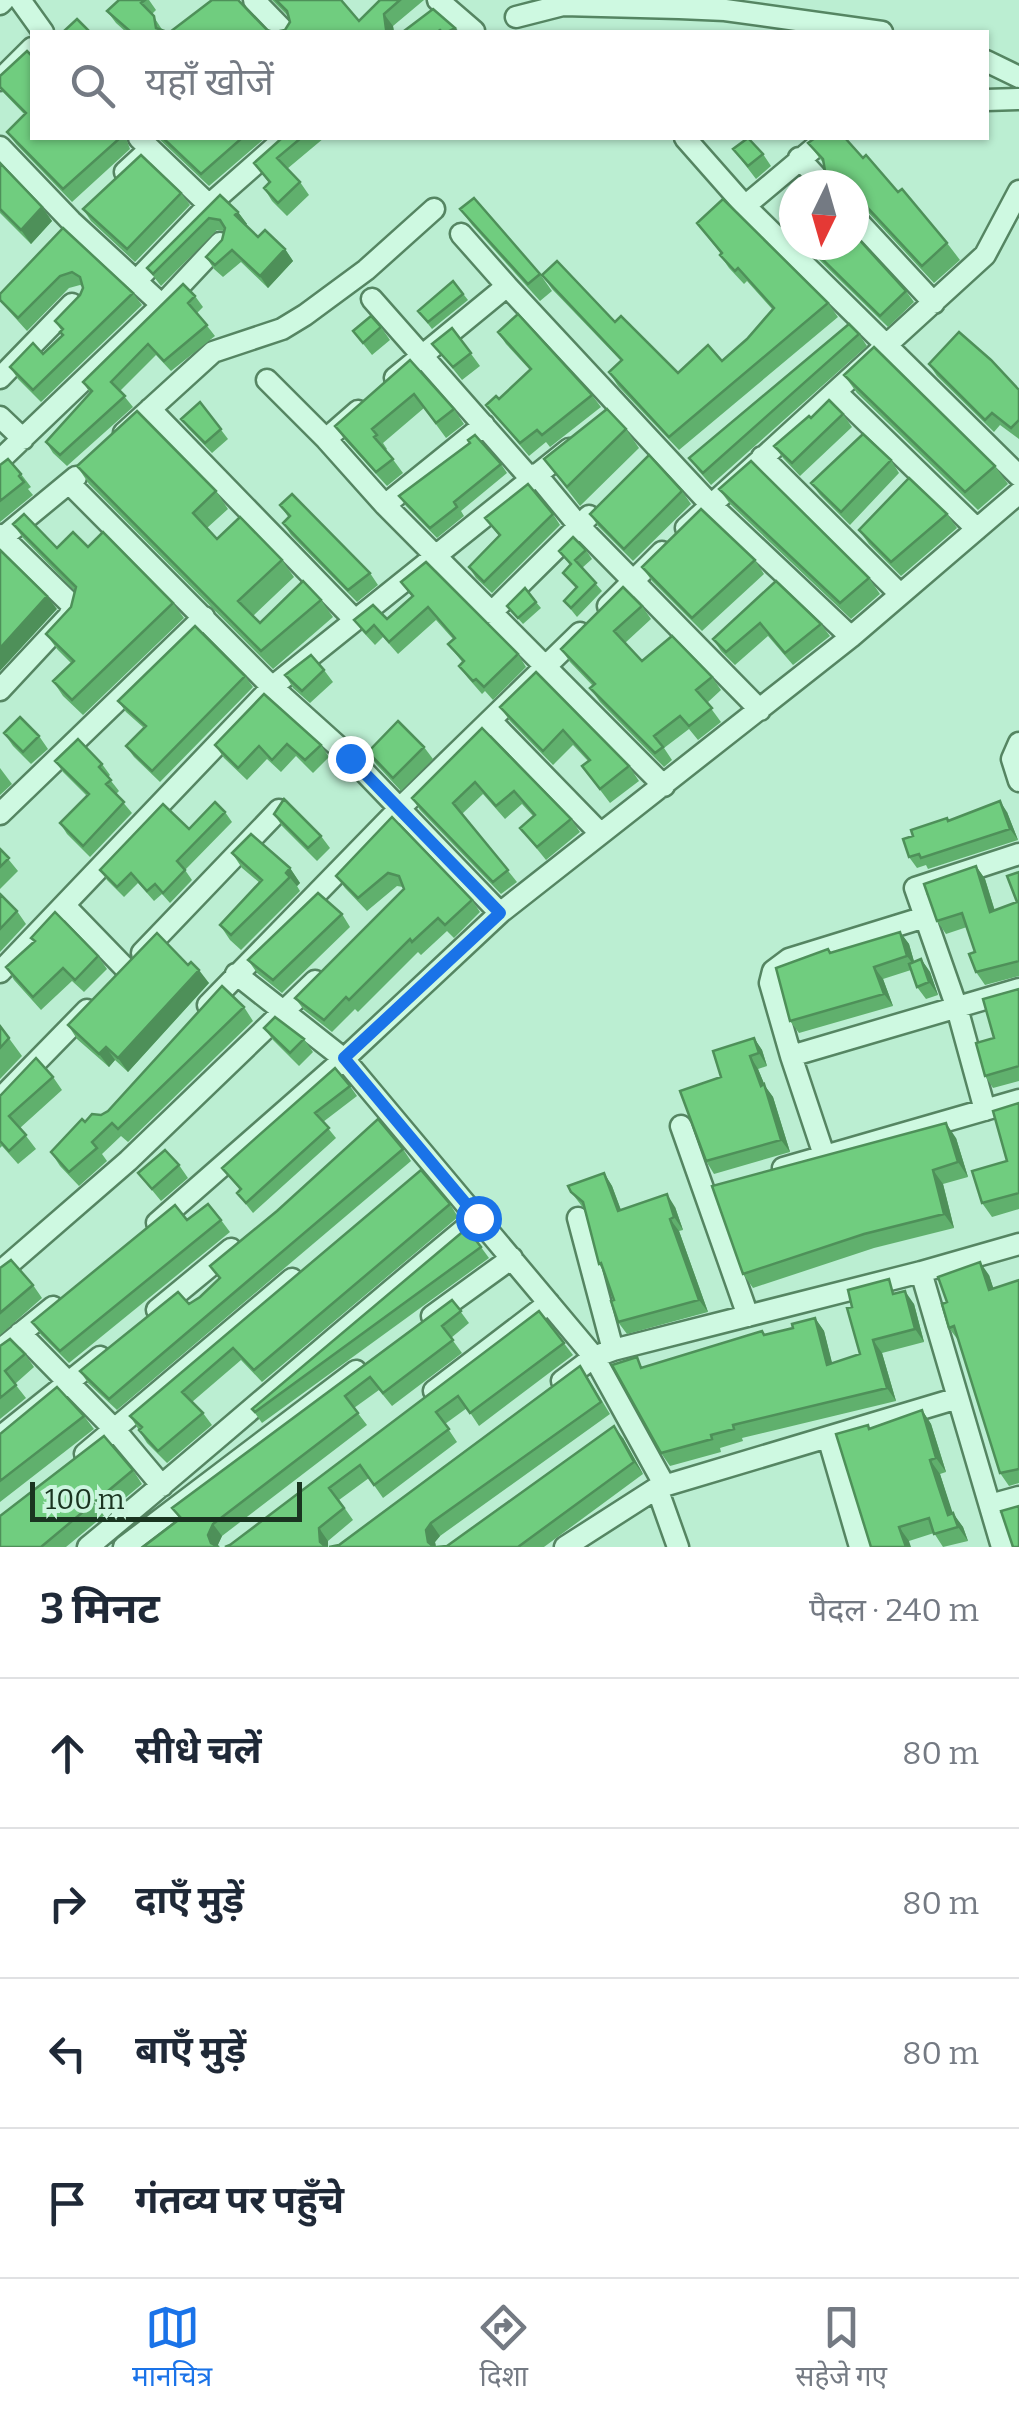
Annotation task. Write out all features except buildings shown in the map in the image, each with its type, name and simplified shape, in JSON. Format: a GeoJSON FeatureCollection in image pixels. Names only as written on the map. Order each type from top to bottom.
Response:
{"type":"FeatureCollection","features":[{"type":"Feature","properties":{"kind":"street"},"geometry":{"type":"LineString","coordinates":[[20,0],[42,30]]}},
{"type":"Feature","properties":{"kind":"street"},"geometry":{"type":"LineString","coordinates":[[254,0],[283,30]]}},
{"type":"Feature","properties":{"kind":"street"},"geometry":{"type":"LineString","coordinates":[[516,17],[563,5],[725,10],[868,30]]}},
{"type":"Feature","properties":{"kind":"street"},"geometry":{"type":"LineString","coordinates":[[436,6],[474,30]]}},
{"type":"Feature","properties":{"kind":"street"},"geometry":{"type":"LineString","coordinates":[[718,30],[725,10]]}},
{"type":"Feature","properties":{"kind":"street"},"geometry":{"type":"LineString","coordinates":[[0,80],[30,50]]}},
{"type":"Feature","properties":{"kind":"street"},"geometry":{"type":"LineString","coordinates":[[989,63],[1019,77]]}},
{"type":"Feature","properties":{"kind":"street"},"geometry":{"type":"LineString","coordinates":[[989,100],[1019,100]]}},
{"type":"Feature","properties":{"kind":"street"},"geometry":{"type":"LineString","coordinates":[[687,140],[849,325],[886,348],[1019,476]]}},
{"type":"Feature","properties":{"kind":"street"},"geometry":{"type":"LineString","coordinates":[[745,206],[823,140]]}},
{"type":"Feature","properties":{"kind":"street"},"geometry":{"type":"LineString","coordinates":[[137,280],[274,141]]}},
{"type":"Feature","properties":{"kind":"street"},"geometry":{"type":"LineString","coordinates":[[110,185],[145,143],[209,204]]}},
{"type":"Feature","properties":{"kind":"street"},"geometry":{"type":"LineString","coordinates":[[0,148],[71,222],[162,305]]}},
{"type":"Feature","properties":{"kind":"street"},"geometry":{"type":"LineString","coordinates":[[799,158],[810,170]]}},
{"type":"Feature","properties":{"kind":"street"},"geometry":{"type":"LineString","coordinates":[[196,1018],[399,809],[710,504],[837,394],[985,255],[1019,191]]}},
{"type":"Feature","properties":{"kind":"street"},"geometry":{"type":"LineString","coordinates":[[0,690],[68,616],[72,606],[1,537],[70,483],[214,352],[282,329],[305,315],[366,270],[434,209]]}},
{"type":"Feature","properties":{"kind":"street"},"geometry":{"type":"LineString","coordinates":[[869,233],[934,303]]}},
{"type":"Feature","properties":{"kind":"street"},"geometry":{"type":"LineString","coordinates":[[461,234],[652,454],[686,462],[710,504],[777,581],[851,637]]}},
{"type":"Feature","properties":{"kind":"street"},"geometry":{"type":"LineString","coordinates":[[0,460],[162,305],[220,243]]}},
{"type":"Feature","properties":{"kind":"street"},"geometry":{"type":"LineString","coordinates":[[326,440],[420,356],[507,286]]}},
{"type":"Feature","properties":{"kind":"street"},"geometry":{"type":"LineString","coordinates":[[0,378],[78,298]]}},
{"type":"Feature","properties":{"kind":"street"},"geometry":{"type":"LineString","coordinates":[[372,299],[484,426],[633,582],[707,646],[760,710]]}},
{"type":"Feature","properties":{"kind":"street"},"geometry":{"type":"LineString","coordinates":[[266,380],[664,786]]}},
{"type":"Feature","properties":{"kind":"street"},"geometry":{"type":"LineString","coordinates":[[837,394],[865,433],[912,479],[977,529]]}},
{"type":"Feature","properties":{"kind":"street"},"geometry":{"type":"LineString","coordinates":[[150,410],[354,619]]}},
{"type":"Feature","properties":{"kind":"street"},"geometry":{"type":"LineString","coordinates":[[0,417],[22,439]]}},
{"type":"Feature","properties":{"kind":"street"},"geometry":{"type":"LineString","coordinates":[[385,505],[484,426]]}},
{"type":"Feature","properties":{"kind":"street"},"geometry":{"type":"LineString","coordinates":[[0,972],[272,687],[579,441]]}},
{"type":"Feature","properties":{"kind":"street"},"geometry":{"type":"LineString","coordinates":[[762,457],[807,488],[856,536],[900,594]]}},
{"type":"Feature","properties":{"kind":"street"},"geometry":{"type":"LineString","coordinates":[[70,483],[272,687],[350,758],[500,913]]}},
{"type":"Feature","properties":{"kind":"street"},"geometry":{"type":"LineString","coordinates":[[136,1240],[344,1058],[500,913],[851,637],[1019,492]]}},
{"type":"Feature","properties":{"kind":"street"},"geometry":{"type":"LineString","coordinates":[[490,612],[606,500]]}},
{"type":"Feature","properties":{"kind":"street"},"geometry":{"type":"LineString","coordinates":[[0,814],[204,616]]}},
{"type":"Feature","properties":{"kind":"street"},"geometry":{"type":"LineString","coordinates":[[491,721],[599,832]]}},
{"type":"Feature","properties":{"kind":"street"},"geometry":{"type":"LineString","coordinates":[[1019,744],[1012,758],[1019,781]]}},
{"type":"Feature","properties":{"kind":"street"},"geometry":{"type":"LineString","coordinates":[[0,1099],[279,810]]}},
{"type":"Feature","properties":{"kind":"street"},"geometry":{"type":"LineString","coordinates":[[985,1110],[957,1008],[915,888],[1019,854]]}},
{"type":"Feature","properties":{"kind":"street"},"geometry":{"type":"LineString","coordinates":[[64,905],[113,982]]}},
{"type":"Feature","properties":{"kind":"street"},"geometry":{"type":"LineString","coordinates":[[824,1155],[770,983],[778,965],[789,958],[925,917]]}},
{"type":"Feature","properties":{"kind":"street"},"geometry":{"type":"LineString","coordinates":[[0,1272],[128,1161],[334,962]]}},
{"type":"Feature","properties":{"kind":"street"},"geometry":{"type":"LineString","coordinates":[[236,974],[344,1058],[380,1116],[424,1168],[478,1218],[549,1302],[603,1353]]}},
{"type":"Feature","properties":{"kind":"street"},"geometry":{"type":"LineString","coordinates":[[791,1056],[1019,989]]}},
{"type":"Feature","properties":{"kind":"street"},"geometry":{"type":"LineString","coordinates":[[756,1176],[1019,1100]]}},
{"type":"Feature","properties":{"kind":"street"},"geometry":{"type":"LineString","coordinates":[[681,1126],[713,1188],[748,1316]]}},
{"type":"Feature","properties":{"kind":"street"},"geometry":{"type":"LineString","coordinates":[[88,1547],[478,1218]]}},
{"type":"Feature","properties":{"kind":"street"},"geometry":{"type":"LineString","coordinates":[[578,1218],[620,1424],[661,1487],[678,1547]]}},
{"type":"Feature","properties":{"kind":"street"},"geometry":{"type":"LineString","coordinates":[[143,1321],[247,1236]]}},
{"type":"Feature","properties":{"kind":"street"},"geometry":{"type":"LineString","coordinates":[[546,1392],[603,1353],[1019,1244]]}},
{"type":"Feature","properties":{"kind":"street"},"geometry":{"type":"LineString","coordinates":[[418,1326],[512,1258]]}},
{"type":"Feature","properties":{"kind":"street"},"geometry":{"type":"LineString","coordinates":[[70,1465],[313,1262]]}},
{"type":"Feature","properties":{"kind":"street"},"geometry":{"type":"LineString","coordinates":[[921,1272],[1002,1547]]}},
{"type":"Feature","properties":{"kind":"street"},"geometry":{"type":"LineString","coordinates":[[0,1350],[64,1298]]}},
{"type":"Feature","properties":{"kind":"street"},"geometry":{"type":"LineString","coordinates":[[412,1407],[549,1302]]}},
{"type":"Feature","properties":{"kind":"street"},"geometry":{"type":"LineString","coordinates":[[20,1333],[116,1430],[162,1486]]}},
{"type":"Feature","properties":{"kind":"street"},"geometry":{"type":"LineString","coordinates":[[0,1436],[114,1345]]}},
{"type":"Feature","properties":{"kind":"street"},"geometry":{"type":"LineString","coordinates":[[124,1547],[370,1361]]}},
{"type":"Feature","properties":{"kind":"street"},"geometry":{"type":"LineString","coordinates":[[566,1547],[661,1487],[958,1398]]}},
{"type":"Feature","properties":{"kind":"street"},"geometry":{"type":"LineString","coordinates":[[244,1416],[261,1441]]}},
{"type":"Feature","properties":{"kind":"street"},"geometry":{"type":"LineString","coordinates":[[828,1437],[860,1547]]}},
{"type":"Feature","properties":{"kind":"street"},"geometry":{"type":"LineString","coordinates":[[990,1505],[1019,1496]]}},
{"type":"Feature","properties":{"kind":"route"},"geometry":{"type":"LineString","coordinates":[[350,758],[500,913],[344,1058],[478,1218]]}}]}
